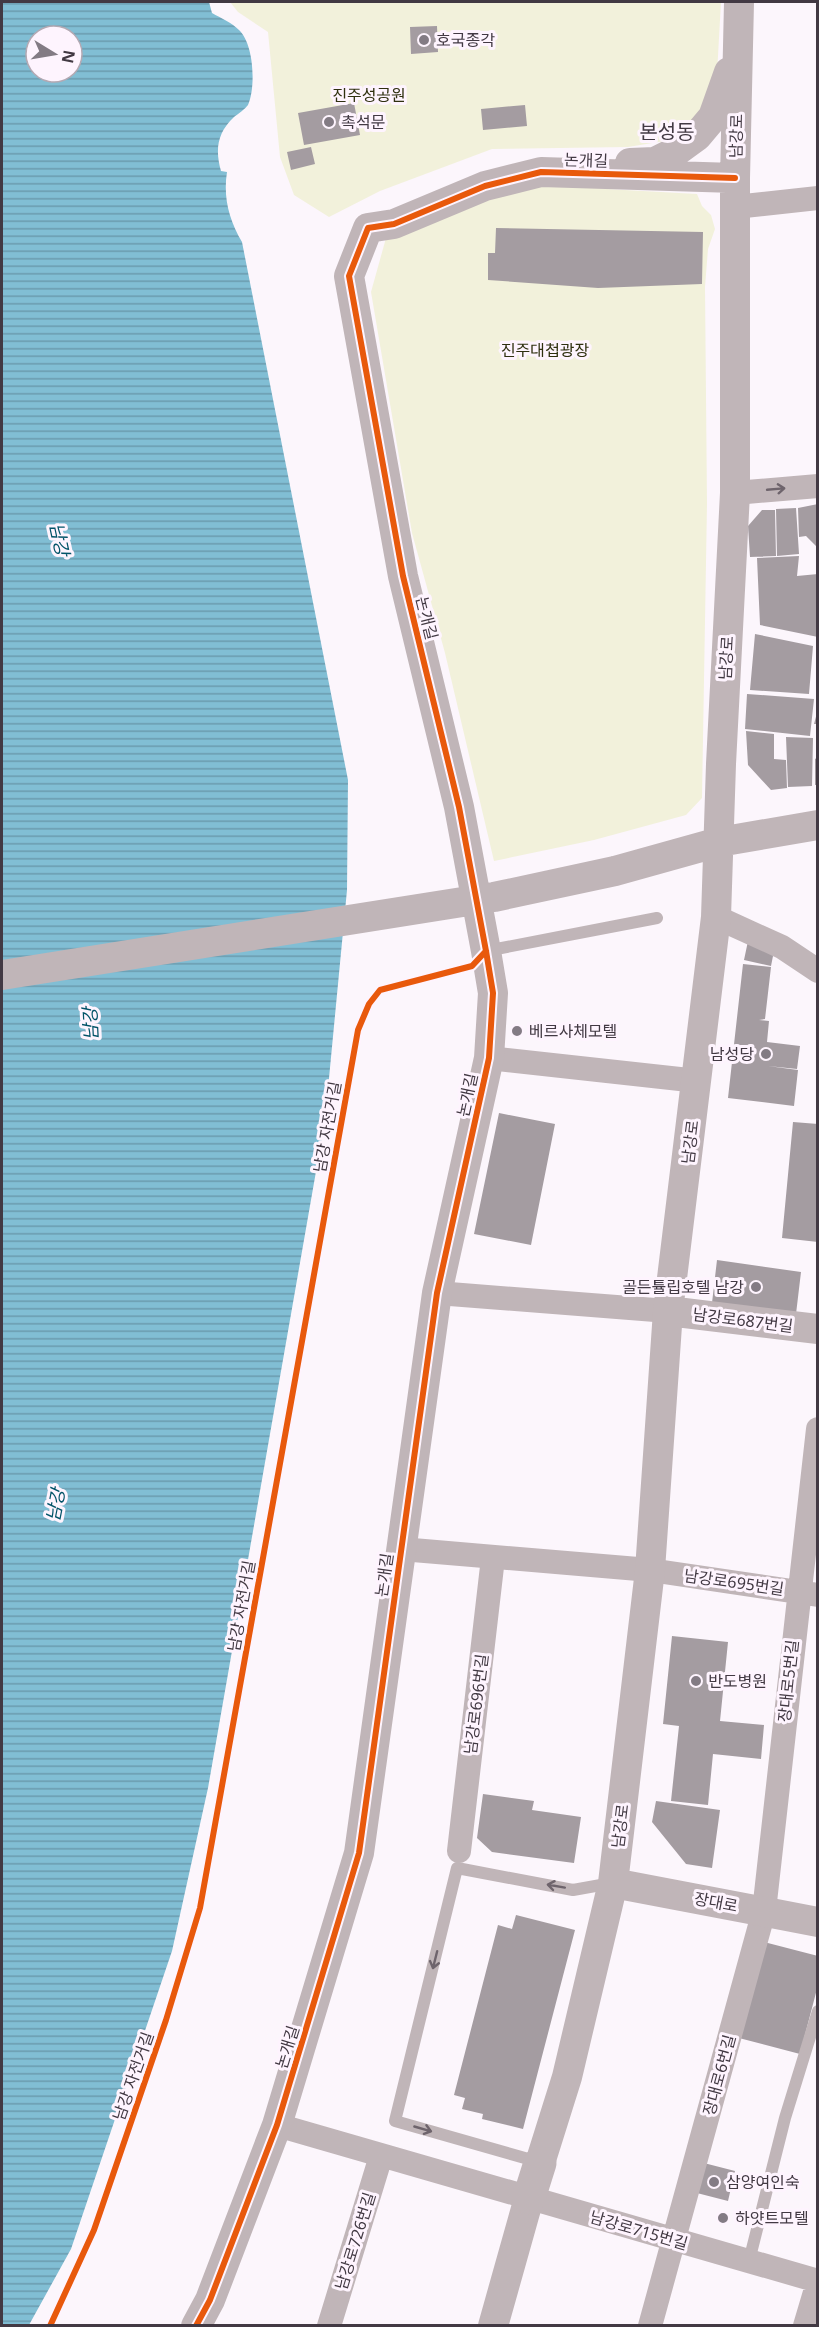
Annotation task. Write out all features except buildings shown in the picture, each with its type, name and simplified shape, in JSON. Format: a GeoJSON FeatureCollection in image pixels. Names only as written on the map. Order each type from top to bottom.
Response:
{"type":"FeatureCollection","features":[{"type":"Feature","properties":{"kind":"main road","name":"남강로"},"geometry":{"type":"LineString","coordinates":[[529,2198],[540,2163]]}},
{"type":"Feature","properties":{"kind":"street","name":"남강로"},"geometry":{"type":"LineString","coordinates":[[540,2163],[567,2077],[614,1883],[650,1570],[668,1311],[698,1081],[716,917],[735,493],[735,178],[739,2]]}},
{"type":"Feature","properties":{"kind":"street"},"geometry":{"type":"LineString","coordinates":[[579,172],[633,162],[655,162],[675,152],[697,136],[713,117],[738,47]]}},
{"type":"Feature","properties":{"kind":"street","name":"논개길"},"geometry":{"type":"LineString","coordinates":[[196,2325],[210,2300],[277,2125],[359,1853],[437,1293],[489,1058],[493,993],[486,951],[459,807],[403,576],[349,276],[368,228],[394,224],[485,186],[541,172],[735,178]]}},
{"type":"Feature","properties":{"kind":"street"},"geometry":{"type":"LineString","coordinates":[[735,207],[818,198]]}},
{"type":"Feature","properties":{"kind":"street"},"geometry":{"type":"LineString","coordinates":[[735,493],[818,486]]}},
{"type":"Feature","properties":{"kind":"street"},"geometry":{"type":"LineString","coordinates":[[2,975],[494,897],[615,871],[719,842],[818,825]]}},
{"type":"Feature","properties":{"kind":"street"},"geometry":{"type":"LineString","coordinates":[[716,917],[782,947],[818,970]]}},
{"type":"Feature","properties":{"kind":"street"},"geometry":{"type":"LineString","coordinates":[[489,1058],[698,1081]]}},
{"type":"Feature","properties":{"kind":"street"},"geometry":{"type":"LineString","coordinates":[[437,1293],[668,1311]]}},
{"type":"Feature","properties":{"kind":"street","name":"남강로687번길"},"geometry":{"type":"LineString","coordinates":[[668,1311],[818,1329]]}},
{"type":"Feature","properties":{"kind":"street","name":"장대로5번길"},"geometry":{"type":"LineString","coordinates":[[764,1911],[808,1593],[817,1443]]}},
{"type":"Feature","properties":{"kind":"street"},"geometry":{"type":"LineString","coordinates":[[401,1549],[650,1570]]}},
{"type":"Feature","properties":{"kind":"street","name":"남강로696번길"},"geometry":{"type":"LineString","coordinates":[[459,1851],[493,1558]]}},
{"type":"Feature","properties":{"kind":"street","name":"남강로695번길"},"geometry":{"type":"LineString","coordinates":[[650,1570],[808,1593]]}},
{"type":"Feature","properties":{"kind":"street","name":"장대로"},"geometry":{"type":"LineString","coordinates":[[614,1883],[818,1922]]}},
{"type":"Feature","properties":{"kind":"street","name":"장대로6번길"},"geometry":{"type":"LineString","coordinates":[[650,2325],[764,1911]]}},
{"type":"Feature","properties":{"kind":"street","name":"남강로715번길"},"geometry":{"type":"LineString","coordinates":[[277,2125],[818,2282]]}},
{"type":"Feature","properties":{"kind":"street","name":"남강로726번길"},"geometry":{"type":"LineString","coordinates":[[330,2325],[381,2156]]}},
{"type":"Feature","properties":{"kind":"street","name":"남강로"},"geometry":{"type":"LineString","coordinates":[[493,2325],[529,2198]]}},
{"type":"Feature","properties":{"kind":"street"},"geometry":{"type":"LineString","coordinates":[[805,2325],[818,2282]]}},
{"type":"Feature","properties":{"kind":"lane"},"geometry":{"type":"LineString","coordinates":[[486,951],[657,918]]}},
{"type":"Feature","properties":{"kind":"lane"},"geometry":{"type":"LineString","coordinates":[[540,2163],[395,2121],[457,1868],[573,1890],[614,1883]]}},
{"type":"Feature","properties":{"kind":"lane"},"geometry":{"type":"LineString","coordinates":[[749,2261],[785,2118],[818,2011]]}},
{"type":"Feature","properties":{"kind":"green space","name":"진주성공원"},"geometry":{"type":"Polygon","coordinates":[[[230,2],[721,2],[716,92],[683,138],[628,147],[492,149],[380,191],[329,217],[294,195],[280,157],[268,32],[238,12],[230,2]]]}},
{"type":"Feature","properties":{"kind":"green space","name":"진주대첩광장"},"geometry":{"type":"Polygon","coordinates":[[[540,181],[607,189],[697,194],[702,206],[711,215],[715,229],[708,249],[705,287],[707,504],[702,798],[686,815],[594,840],[494,861],[445,653],[412,533],[371,292],[386,238],[540,181]]]}},
{"type":"Feature","properties":{"kind":"water","name":"남강"},"geometry":{"type":"Polygon","coordinates":[[[2,2],[209,2],[212,13],[239,30],[251,55],[253,77],[251,97],[248,105],[224,129],[219,142],[218,156],[221,171],[227,172],[226,190],[230,217],[242,242],[348,780],[347,890],[325,1120],[208,1788],[172,1951],[71,2249],[29,2325],[2,2326],[2,2]]]}},
{"type":"Feature","properties":{"kind":"cycle path"},"geometry":{"type":"LineString","coordinates":[[196,2326],[210,2300],[277,2125],[359,1853],[437,1293],[489,1058],[493,993],[486,951],[459,807],[403,576],[349,276],[368,228],[394,224],[485,186],[541,172],[735,178]]}},
{"type":"Feature","properties":{"kind":"cycle path","name":"남강 자전거길"},"geometry":{"type":"LineString","coordinates":[[50,2326],[94,2230],[166,2020],[200,1908],[358,1030],[369,1004],[380,990],[472,966],[486,951]]}},
{"type":"Feature","properties":{"kind":"place","name":"호국종각"},"geometry":{"type":"Point","coordinates":[424,40]}},
{"type":"Feature","properties":{"kind":"place","name":"촉석문"},"geometry":{"type":"Point","coordinates":[329,122]}},
{"type":"Feature","properties":{"kind":"place","name":"베르사체모텔"},"geometry":{"type":"Point","coordinates":[517,1031]}},
{"type":"Feature","properties":{"kind":"place","name":"남성당"},"geometry":{"type":"Point","coordinates":[766,1054]}},
{"type":"Feature","properties":{"kind":"place","name":"골든튤립호텔 남강"},"geometry":{"type":"Point","coordinates":[756,1287]}},
{"type":"Feature","properties":{"kind":"place","name":"반도병원"},"geometry":{"type":"Point","coordinates":[696,1681]}},
{"type":"Feature","properties":{"kind":"place","name":"삼양여인숙"},"geometry":{"type":"Point","coordinates":[714,2182]}},
{"type":"Feature","properties":{"kind":"place","name":"하얏트모텔"},"geometry":{"type":"Point","coordinates":[723,2218]}},
{"type":"Feature","properties":{"kind":"district","name":"본성동"},"geometry":{"type":"Point","coordinates":[667,131]}}]}
